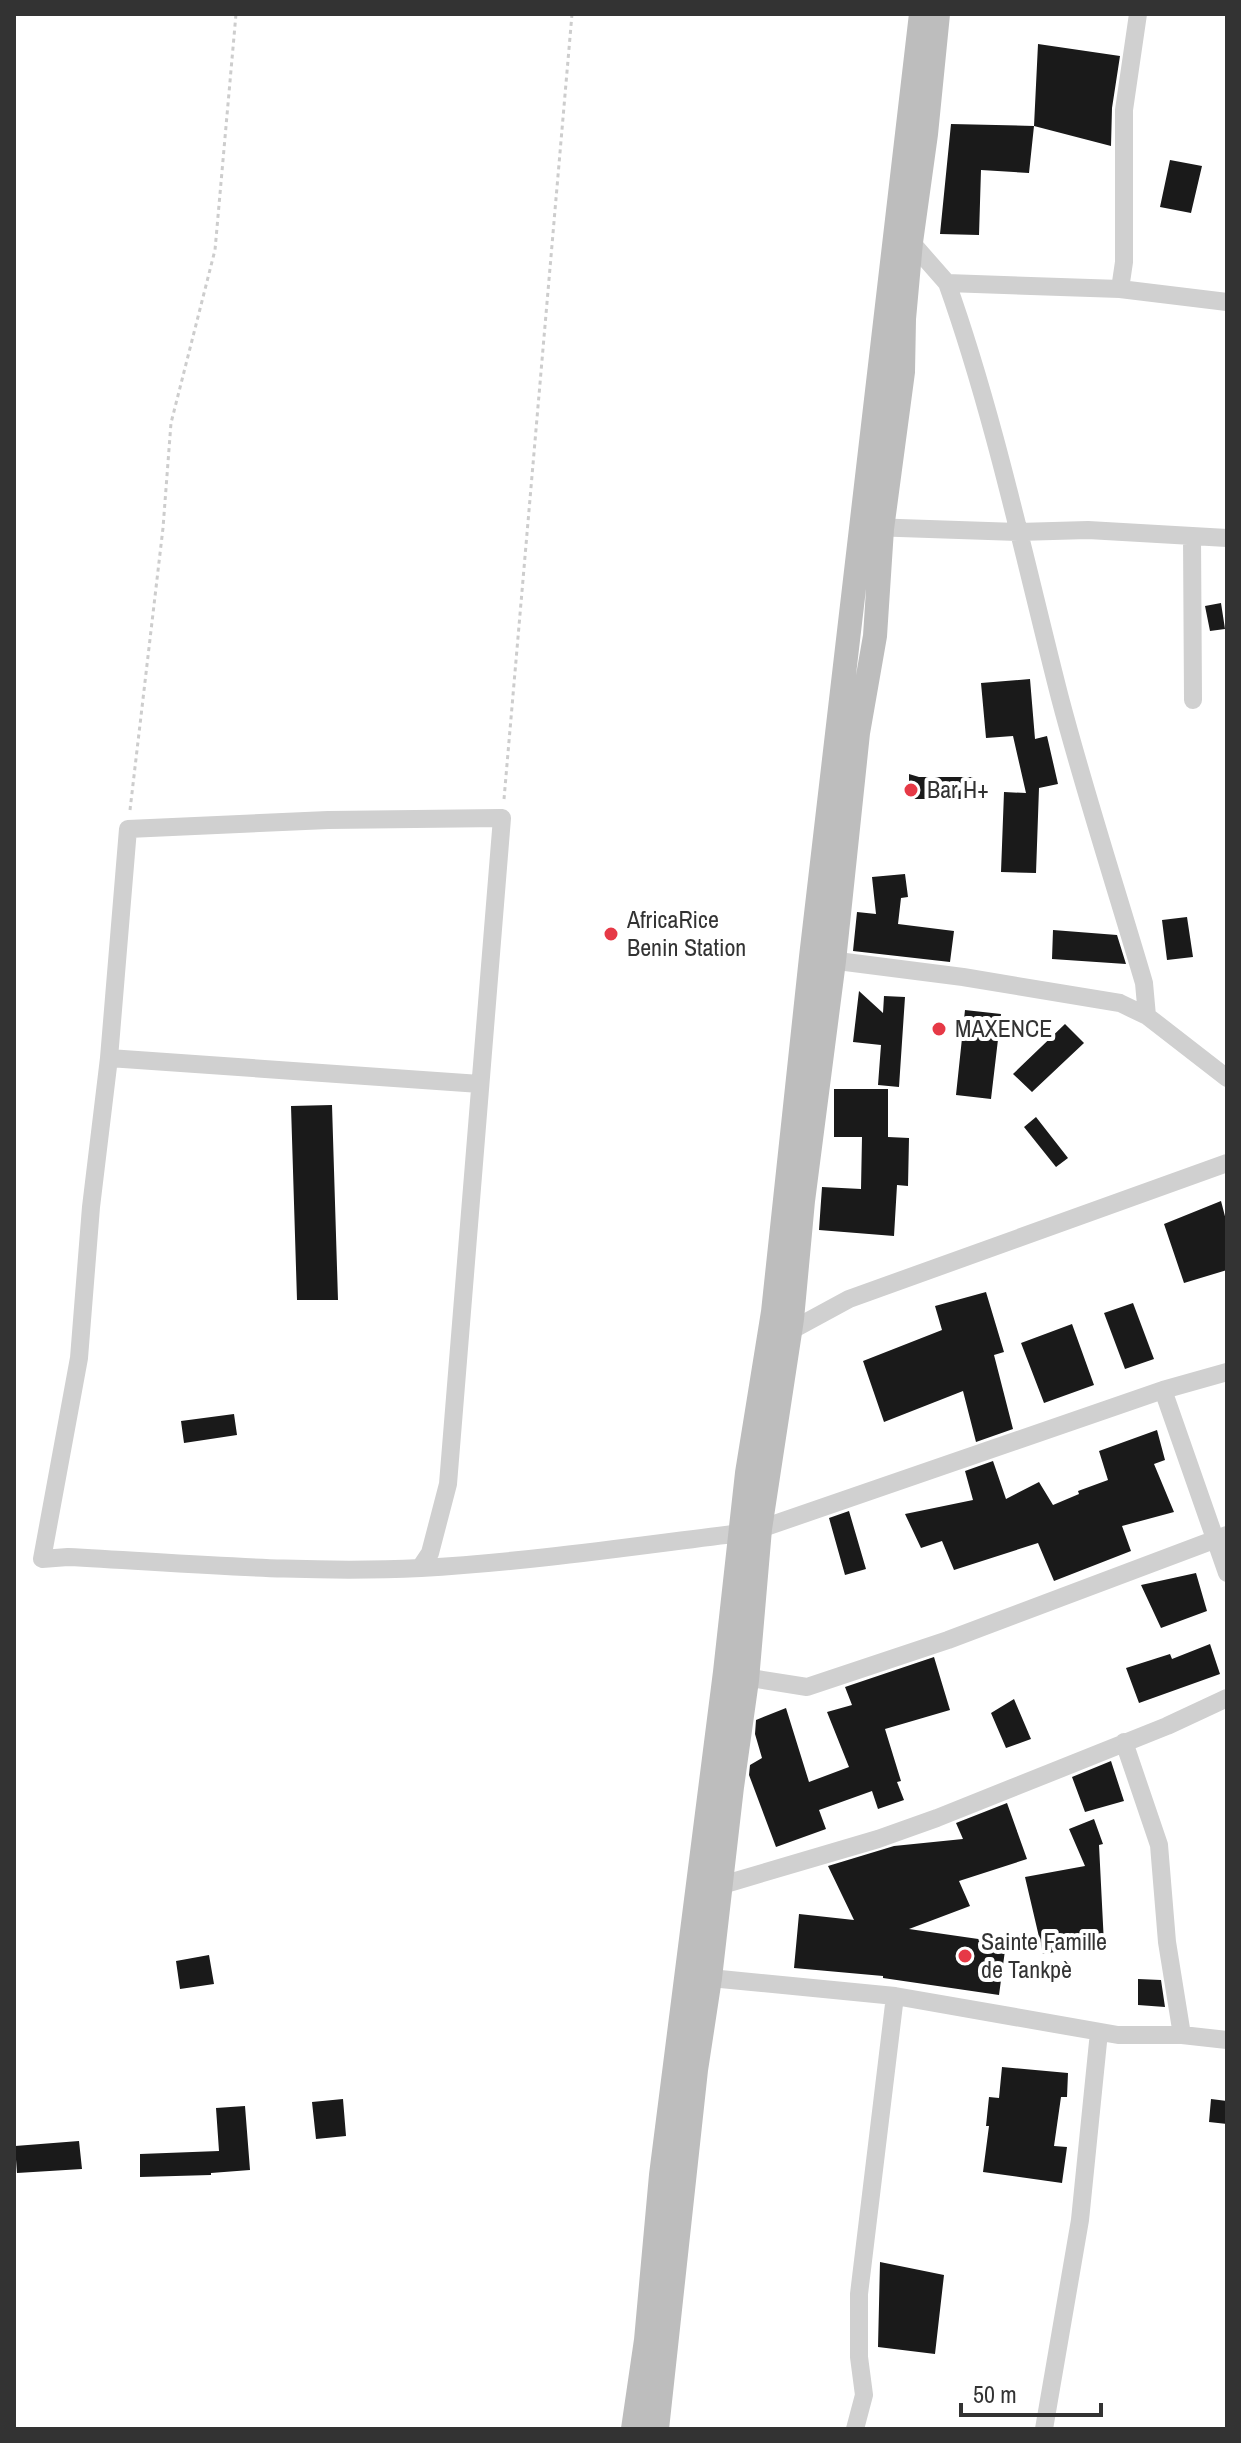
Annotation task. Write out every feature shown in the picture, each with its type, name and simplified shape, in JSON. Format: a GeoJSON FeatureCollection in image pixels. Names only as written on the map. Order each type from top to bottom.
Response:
{"type":"FeatureCollection","features":[{"type":"Feature","properties":{"kind":"main road"},"geometry":{"type":"LineString","coordinates":[[633,2429],[688,1964],[732,1787],[736,1676],[751,1531],[780,1329],[805,1186],[822,959],[875,636],[871,527],[903,372],[902,242],[921,14]]}},
{"type":"Feature","properties":{"kind":"main road"},"geometry":{"type":"LineString","coordinates":[[902,242],[926,134],[938,14]]}},
{"type":"Feature","properties":{"kind":"main road"},"geometry":{"type":"LineString","coordinates":[[657,2429],[696,2070],[710,1978],[710,1884]]}},
{"type":"Feature","properties":{"kind":"street"},"geometry":{"type":"LineString","coordinates":[[1120,289],[1124,262],[1124,110],[1138,14]]}},
{"type":"Feature","properties":{"kind":"street"},"geometry":{"type":"LineString","coordinates":[[902,242],[947,283],[961,323],[1061,702],[1144,983],[1147,1016]]}},
{"type":"Feature","properties":{"kind":"street"},"geometry":{"type":"LineString","coordinates":[[947,283],[1120,289],[1227,302]]}},
{"type":"Feature","properties":{"kind":"street"},"geometry":{"type":"LineString","coordinates":[[871,527],[1018,532],[1088,530],[1227,538]]}},
{"type":"Feature","properties":{"kind":"street"},"geometry":{"type":"LineString","coordinates":[[1192,537],[1193,700]]}},
{"type":"Feature","properties":{"kind":"street"},"geometry":{"type":"LineString","coordinates":[[420,1568],[430,1553],[448,1484],[502,818],[328,820],[128,829],[79,1358],[42,1559],[68,1557],[282,1568],[420,1568],[570,1554],[751,1531],[1163,1390],[1227,1372]]}},
{"type":"Feature","properties":{"kind":"street"},"geometry":{"type":"LineString","coordinates":[[822,959],[963,977],[1120,1003],[1147,1016],[1227,1078]]}},
{"type":"Feature","properties":{"kind":"street"},"geometry":{"type":"LineString","coordinates":[[109,1058],[480,1084]]}},
{"type":"Feature","properties":{"kind":"street"},"geometry":{"type":"LineString","coordinates":[[780,1329],[849,1299],[1227,1163]]}},
{"type":"Feature","properties":{"kind":"street"},"geometry":{"type":"LineString","coordinates":[[1163,1390],[1221,1537],[1227,1573]]}},
{"type":"Feature","properties":{"kind":"street"},"geometry":{"type":"LineString","coordinates":[[736,1676],[807,1687],[948,1640],[1221,1537]]}},
{"type":"Feature","properties":{"kind":"street"},"geometry":{"type":"LineString","coordinates":[[710,1884],[878,1839],[1227,1698]]}},
{"type":"Feature","properties":{"kind":"street"},"geometry":{"type":"LineString","coordinates":[[1124,1742],[1159,1845],[1167,1942],[1182,2035]]}},
{"type":"Feature","properties":{"kind":"street"},"geometry":{"type":"LineString","coordinates":[[688,1964],[710,1978],[895,1996],[1099,2032],[1227,2040]]}},
{"type":"Feature","properties":{"kind":"street"},"geometry":{"type":"LineString","coordinates":[[855,2429],[864,2395],[859,2357],[859,2294],[895,1996]]}},
{"type":"Feature","properties":{"kind":"street"},"geometry":{"type":"LineString","coordinates":[[1044,2429],[1080,2220],[1099,2032]]}},
{"type":"Feature","properties":{"kind":"path"},"geometry":{"type":"LineString","coordinates":[[128,829],[163,528],[171,423],[215,250],[236,14]]}},
{"type":"Feature","properties":{"kind":"path"},"geometry":{"type":"LineString","coordinates":[[502,818],[572,14]]}},
{"type":"Feature","properties":{"kind":"building"},"geometry":{"type":"Polygon","coordinates":[[[1038,44],[1120,56],[1112,108],[1111,146],[1034,126],[1038,44]]]}},
{"type":"Feature","properties":{"kind":"building"},"geometry":{"type":"Polygon","coordinates":[[[951,124],[1034,126],[1029,173],[981,170],[979,235],[940,234],[951,124]]]}},
{"type":"Feature","properties":{"kind":"building"},"geometry":{"type":"Polygon","coordinates":[[[1170,160],[1202,166],[1191,213],[1160,207],[1170,160]]]}},
{"type":"Feature","properties":{"kind":"building"},"geometry":{"type":"Polygon","coordinates":[[[1221,603],[1225,629],[1210,631],[1205,606],[1221,603]]]}},
{"type":"Feature","properties":{"kind":"building"},"geometry":{"type":"Polygon","coordinates":[[[1030,679],[1035,739],[1047,736],[1058,784],[1039,788],[1036,873],[1001,872],[1004,792],[1026,793],[1013,736],[986,738],[981,683],[1030,679]]]}},
{"type":"Feature","properties":{"kind":"building"},"geometry":{"type":"Polygon","coordinates":[[[909,774],[919,777],[973,777],[974,799],[909,799],[909,774]]]}},
{"type":"Feature","properties":{"kind":"building"},"geometry":{"type":"Polygon","coordinates":[[[905,874],[908,897],[901,898],[898,924],[954,931],[950,962],[853,951],[857,912],[876,914],[872,877],[905,874]]]}},
{"type":"Feature","properties":{"kind":"building"},"geometry":{"type":"Polygon","coordinates":[[[1187,917],[1193,957],[1167,960],[1162,920],[1187,917]]]}},
{"type":"Feature","properties":{"kind":"building"},"geometry":{"type":"Polygon","coordinates":[[[1053,930],[1117,935],[1126,964],[1052,959],[1053,930]]]}},
{"type":"Feature","properties":{"kind":"building"},"geometry":{"type":"Polygon","coordinates":[[[859,991],[883,1013],[884,996],[905,997],[899,1087],[878,1085],[881,1045],[853,1042],[859,991]]]}},
{"type":"Feature","properties":{"kind":"building"},"geometry":{"type":"Polygon","coordinates":[[[965,1010],[1001,1014],[991,1099],[956,1095],[965,1010]]]}},
{"type":"Feature","properties":{"kind":"building"},"geometry":{"type":"Polygon","coordinates":[[[1065,1024],[1084,1043],[1032,1092],[1013,1074],[1065,1024]]]}},
{"type":"Feature","properties":{"kind":"building"},"geometry":{"type":"Polygon","coordinates":[[[834,1089],[888,1089],[888,1137],[909,1138],[908,1186],[897,1185],[894,1236],[819,1230],[822,1187],[861,1189],[862,1137],[834,1137],[834,1089]]]}},
{"type":"Feature","properties":{"kind":"building"},"geometry":{"type":"Polygon","coordinates":[[[332,1105],[338,1300],[297,1300],[291,1106],[332,1105]]]}},
{"type":"Feature","properties":{"kind":"building"},"geometry":{"type":"Polygon","coordinates":[[[1036,1117],[1068,1158],[1056,1167],[1024,1127],[1036,1117]]]}},
{"type":"Feature","properties":{"kind":"building"},"geometry":{"type":"Polygon","coordinates":[[[1221,1201],[1227,1224],[1227,1270],[1184,1283],[1164,1224],[1221,1201]]]}},
{"type":"Feature","properties":{"kind":"building"},"geometry":{"type":"Polygon","coordinates":[[[986,1292],[1004,1352],[994,1355],[1013,1429],[976,1442],[963,1391],[884,1422],[863,1361],[942,1330],[935,1306],[986,1292]]]}},
{"type":"Feature","properties":{"kind":"building"},"geometry":{"type":"Polygon","coordinates":[[[1133,1303],[1154,1359],[1125,1369],[1104,1313],[1133,1303]]]}},
{"type":"Feature","properties":{"kind":"building"},"geometry":{"type":"Polygon","coordinates":[[[1072,1324],[1094,1385],[1044,1403],[1021,1343],[1072,1324]]]}},
{"type":"Feature","properties":{"kind":"building"},"geometry":{"type":"Polygon","coordinates":[[[234,1414],[237,1435],[184,1443],[181,1421],[234,1414]]]}},
{"type":"Feature","properties":{"kind":"building"},"geometry":{"type":"Polygon","coordinates":[[[1157,1430],[1165,1460],[1154,1464],[1174,1512],[1122,1526],[1131,1551],[1054,1581],[1038,1543],[954,1570],[942,1541],[921,1548],[905,1514],[973,1500],[965,1471],[993,1461],[1006,1499],[1039,1482],[1053,1505],[1079,1494],[1078,1491],[1108,1480],[1099,1451],[1157,1430]]]}},
{"type":"Feature","properties":{"kind":"building"},"geometry":{"type":"Polygon","coordinates":[[[849,1511],[866,1569],[845,1575],[829,1518],[849,1511]]]}},
{"type":"Feature","properties":{"kind":"building"},"geometry":{"type":"Polygon","coordinates":[[[1196,1573],[1207,1611],[1161,1628],[1141,1585],[1196,1573]]]}},
{"type":"Feature","properties":{"kind":"building"},"geometry":{"type":"Polygon","coordinates":[[[1210,1644],[1220,1674],[1139,1703],[1126,1668],[1170,1654],[1172,1659],[1210,1644]]]}},
{"type":"Feature","properties":{"kind":"building"},"geometry":{"type":"Polygon","coordinates":[[[934,1657],[950,1710],[885,1729],[904,1800],[878,1809],[872,1791],[819,1810],[826,1829],[776,1847],[749,1775],[750,1765],[762,1758],[755,1734],[756,1720],[786,1708],[809,1782],[849,1767],[827,1712],[852,1705],[845,1687],[934,1657]]]}},
{"type":"Feature","properties":{"kind":"building"},"geometry":{"type":"Polygon","coordinates":[[[1014,1699],[1031,1739],[1006,1748],[991,1713],[1014,1699]]]}},
{"type":"Feature","properties":{"kind":"building"},"geometry":{"type":"Polygon","coordinates":[[[1111,1761],[1124,1801],[1085,1812],[1072,1777],[1111,1761]]]}},
{"type":"Feature","properties":{"kind":"building"},"geometry":{"type":"Polygon","coordinates":[[[1007,1803],[1027,1859],[959,1881],[970,1906],[909,1929],[1006,1943],[999,1995],[883,1976],[794,1968],[799,1914],[854,1920],[828,1866],[894,1846],[963,1839],[956,1823],[1007,1803]]]}},
{"type":"Feature","properties":{"kind":"building"},"geometry":{"type":"Polygon","coordinates":[[[1094,1819],[1103,1844],[1099,1845],[1104,1944],[1043,1954],[1025,1877],[1085,1866],[1069,1829],[1094,1819]]]}},
{"type":"Feature","properties":{"kind":"building"},"geometry":{"type":"Polygon","coordinates":[[[209,1955],[214,1984],[180,1989],[176,1961],[209,1955]]]}},
{"type":"Feature","properties":{"kind":"building"},"geometry":{"type":"Polygon","coordinates":[[[1138,1979],[1161,1980],[1165,2007],[1138,2005],[1138,1979]]]}},
{"type":"Feature","properties":{"kind":"building"},"geometry":{"type":"Polygon","coordinates":[[[1002,2067],[1068,2073],[1067,2097],[1061,2097],[1054,2146],[1067,2147],[1062,2183],[983,2172],[989,2097],[999,2098],[1002,2067]]]}},
{"type":"Feature","properties":{"kind":"building"},"geometry":{"type":"Polygon","coordinates":[[[343,2099],[346,2136],[316,2139],[312,2102],[343,2099]]]}},
{"type":"Feature","properties":{"kind":"building"},"geometry":{"type":"Polygon","coordinates":[[[1211,2099],[1227,2101],[1227,2124],[1209,2122],[1211,2099]]]}},
{"type":"Feature","properties":{"kind":"building"},"geometry":{"type":"Polygon","coordinates":[[[245,2106],[250,2170],[211,2175],[140,2177],[140,2154],[219,2151],[216,2108],[245,2106]]]}},
{"type":"Feature","properties":{"kind":"building"},"geometry":{"type":"Polygon","coordinates":[[[79,2141],[82,2169],[17,2173],[15,2146],[79,2141]]]}},
{"type":"Feature","properties":{"kind":"building"},"geometry":{"type":"Polygon","coordinates":[[[880,2262],[944,2275],[935,2354],[878,2347],[880,2262]]]}},
{"type":"Feature","properties":{"kind":"place","name":"Bar H+"},"geometry":{"type":"Point","coordinates":[911,790]}},
{"type":"Feature","properties":{"kind":"place","name":"AfricaRice Benin Station"},"geometry":{"type":"Point","coordinates":[611,934]}},
{"type":"Feature","properties":{"kind":"place","name":"MAXENCE"},"geometry":{"type":"Point","coordinates":[939,1029]}},
{"type":"Feature","properties":{"kind":"place","name":"Sainte Famille de Tankpè"},"geometry":{"type":"Point","coordinates":[965,1956]}}]}
